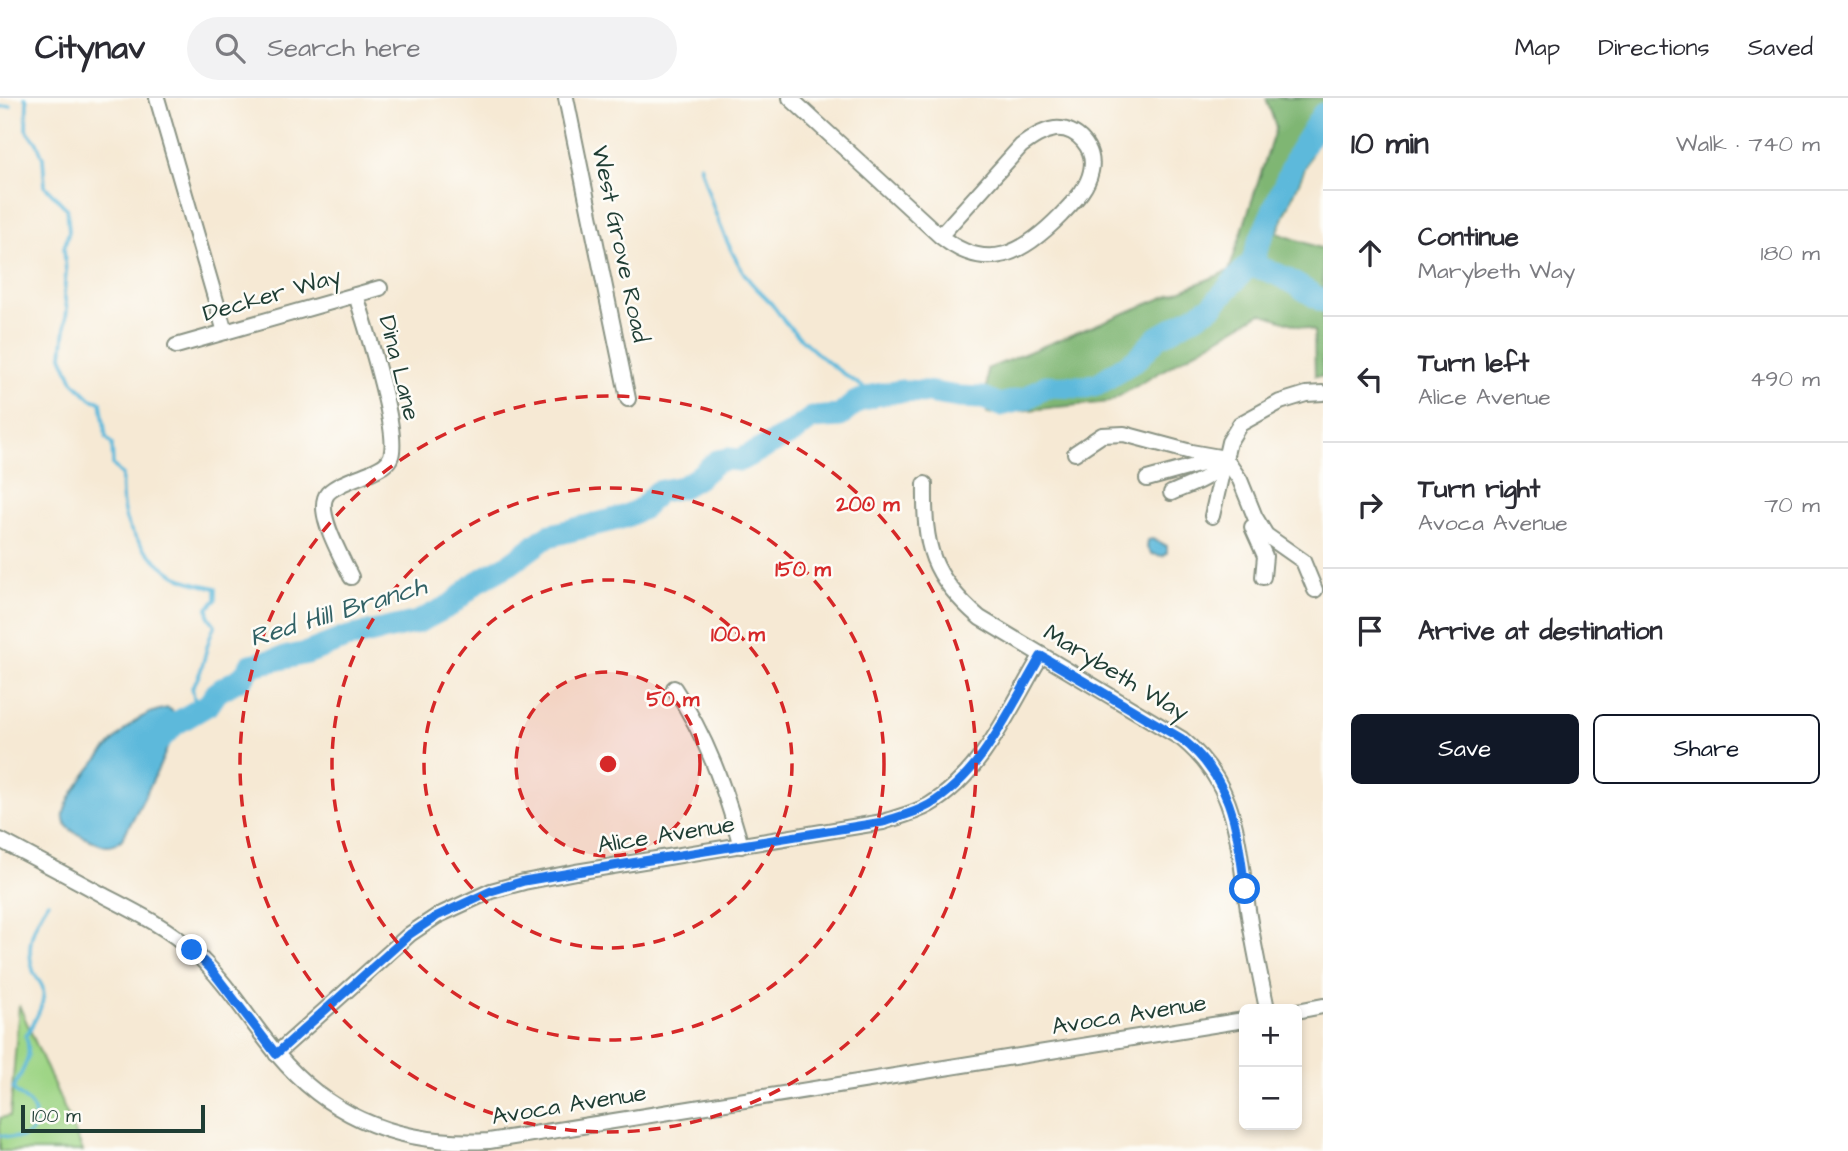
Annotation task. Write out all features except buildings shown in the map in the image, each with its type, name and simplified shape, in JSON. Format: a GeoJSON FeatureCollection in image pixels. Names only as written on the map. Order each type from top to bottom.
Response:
{"type":"FeatureCollection","features":[{"type":"Feature","properties":{"kind":"street"},"geometry":{"type":"LineString","coordinates":[[157,98],[225,332]]}},
{"type":"Feature","properties":{"kind":"street","name":"West Grove Road"},"geometry":{"type":"LineString","coordinates":[[566,98],[628,399]]}},
{"type":"Feature","properties":{"kind":"street"},"geometry":{"type":"LineString","coordinates":[[790,98],[940,236],[956,249],[972,255],[1004,255],[1034,240],[1080,195],[1092,168],[1086,144],[1077,134],[1067,129],[1045,131],[1034,137],[1021,146],[940,236]]}},
{"type":"Feature","properties":{"kind":"street","name":"Decker Way"},"geometry":{"type":"LineString","coordinates":[[176,346],[380,288]]}},
{"type":"Feature","properties":{"kind":"street","name":"Dina Lane"},"geometry":{"type":"LineString","coordinates":[[353,570],[324,518],[324,500],[329,492],[382,467],[392,454],[393,438],[379,373],[356,295]]}},
{"type":"Feature","properties":{"kind":"street"},"geometry":{"type":"LineString","coordinates":[[1212,516],[1229,442],[1240,424],[1280,401],[1306,394],[1323,393]]}},
{"type":"Feature","properties":{"kind":"street"},"geometry":{"type":"LineString","coordinates":[[1075,453],[1102,435],[1124,434],[1191,452],[1225,457],[1240,480],[1255,517],[1266,535],[1303,561],[1315,590]]}},
{"type":"Feature","properties":{"kind":"street"},"geometry":{"type":"LineString","coordinates":[[1147,480],[1225,457]]}},
{"type":"Feature","properties":{"kind":"street"},"geometry":{"type":"LineString","coordinates":[[1171,494],[1206,479],[1221,466],[1225,457]]}},
{"type":"Feature","properties":{"kind":"street"},"geometry":{"type":"LineString","coordinates":[[1225,457],[1232,481],[1265,556],[1263,577]]}},
{"type":"Feature","properties":{"kind":"street","name":"Marybeth Way"},"geometry":{"type":"LineString","coordinates":[[925,484],[924,522],[928,547],[937,568],[963,604],[980,618],[1041,656],[1182,739],[1199,753],[1212,770],[1232,810],[1237,830],[1247,906],[1266,1004]]}},
{"type":"Feature","properties":{"kind":"street","name":"Alice Avenue"},"geometry":{"type":"LineString","coordinates":[[276,1054],[410,934],[437,916],[491,891],[524,881],[883,822],[927,806],[962,779],[978,761],[1041,656]]}},
{"type":"Feature","properties":{"kind":"street"},"geometry":{"type":"LineString","coordinates":[[674,688],[690,712],[714,760],[741,846]]}},
{"type":"Feature","properties":{"kind":"street","name":"Avoca Avenue"},"geometry":{"type":"LineString","coordinates":[[0,840],[128,908],[185,944],[210,968],[276,1054],[295,1075],[318,1094],[366,1122],[405,1136],[434,1141],[489,1141],[1239,1021]]}},
{"type":"Feature","properties":{"kind":"street"},"geometry":{"type":"LineString","coordinates":[[1302,1010],[1323,1006]]}},
{"type":"Feature","properties":{"kind":"green space"},"geometry":{"type":"Polygon","coordinates":[[[1266,98],[1323,98],[1323,126],[1277,233],[1323,249],[1323,376],[1315,376],[1314,331],[1261,313],[1109,402],[987,414],[987,369],[1229,271],[1276,127],[1266,98]]]}},
{"type":"Feature","properties":{"kind":"green space"},"geometry":{"type":"Polygon","coordinates":[[[19,1005],[83,1151],[0,1151],[0,1118],[10,1116],[19,1005]]]}},
{"type":"Feature","properties":{"kind":"water"},"geometry":{"type":"Polygon","coordinates":[[[1152,539],[1167,546],[1167,553],[1163,556],[1152,554],[1147,548],[1148,540],[1152,539]]]}},
{"type":"Feature","properties":{"kind":"water"},"geometry":{"type":"Polygon","coordinates":[[[168,708],[175,716],[170,740],[122,839],[111,846],[104,846],[71,830],[65,823],[65,809],[91,768],[133,723],[149,713],[168,708]]]}},
{"type":"Feature","properties":{"kind":"waterway"},"geometry":{"type":"LineString","coordinates":[[25,98],[26,129],[37,143],[43,158],[45,186],[67,209],[69,231],[64,248],[64,294],[67,309],[62,356],[73,381],[91,399],[101,402],[106,437],[112,444],[113,465],[122,475],[122,498],[130,529],[152,556],[170,572],[188,581],[216,588],[216,600],[208,608],[209,617],[215,625],[200,673],[192,687],[195,703],[192,705],[191,715]]}},
{"type":"Feature","properties":{"kind":"waterway"},"geometry":{"type":"LineString","coordinates":[[0,107],[11,106]]}},
{"type":"Feature","properties":{"kind":"waterway"},"geometry":{"type":"LineString","coordinates":[[1251,267],[1299,152],[1323,114]]}},
{"type":"Feature","properties":{"kind":"waterway"},"geometry":{"type":"LineString","coordinates":[[1311,132],[1323,138]]}},
{"type":"Feature","properties":{"kind":"waterway"},"geometry":{"type":"LineString","coordinates":[[700,165],[724,234],[750,281],[816,353],[876,395]]}},
{"type":"Feature","properties":{"kind":"waterway","name":"Red Hill Branch"},"geometry":{"type":"LineString","coordinates":[[153,746],[175,724],[209,704],[217,692],[243,677],[251,665],[307,653],[345,638],[418,622],[451,605],[477,582],[510,564],[548,536],[624,517],[643,508],[657,492],[682,487],[717,461],[740,460],[792,433],[812,418],[840,416],[856,402],[901,391],[984,398],[1000,405],[1027,398],[1046,386],[1085,387],[1098,384],[1138,358],[1157,338],[1212,306],[1247,267],[1277,274],[1323,301]]}},
{"type":"Feature","properties":{"kind":"waterway","name":"Red Hill Branch"},"geometry":{"type":"LineString","coordinates":[[0,1135],[24,1137],[34,1126],[33,1109],[13,1089],[28,1057],[26,1036],[43,1001],[43,989],[33,970],[30,952],[35,926],[48,902]]}},
{"type":"Feature","properties":{"kind":"route"},"geometry":{"type":"LineString","coordinates":[[192,950],[210,968],[276,1054],[410,934],[437,916],[491,891],[524,881],[883,822],[927,806],[962,779],[978,761],[1041,656],[1182,739],[1199,753],[1223,789],[1232,810],[1245,889]]}}]}
